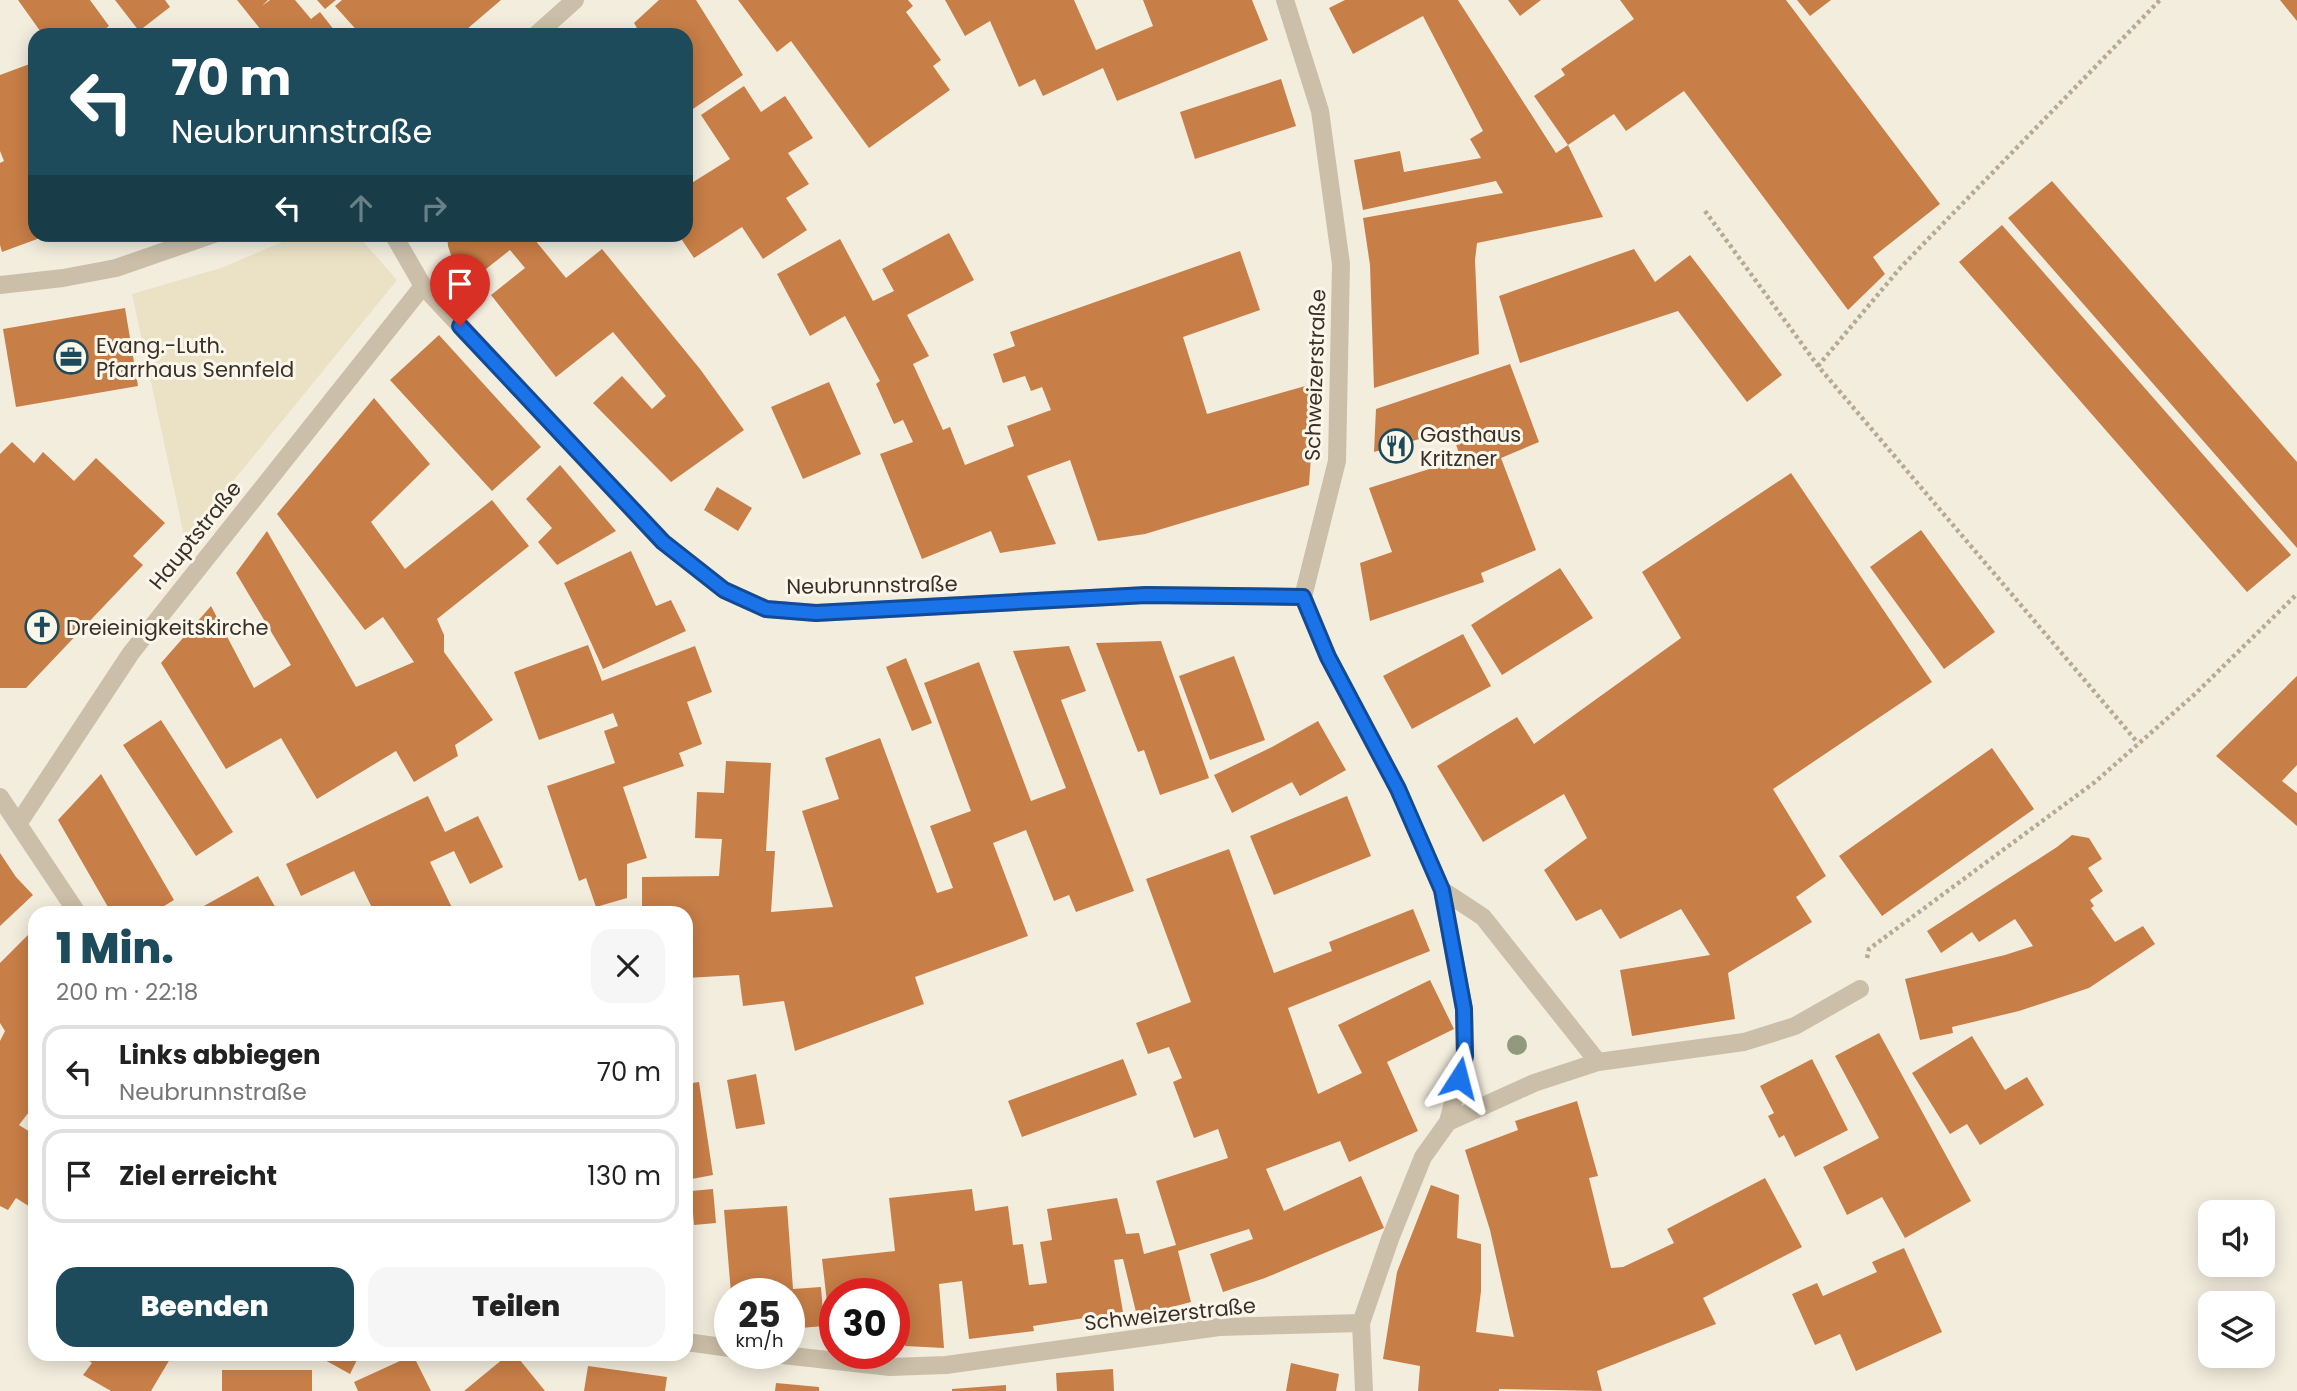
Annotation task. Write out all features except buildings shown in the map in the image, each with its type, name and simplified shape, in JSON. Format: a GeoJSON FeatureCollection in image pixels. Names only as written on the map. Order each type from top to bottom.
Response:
{"type":"FeatureCollection","features":[{"type":"Feature","properties":{"kind":"street"},"geometry":{"type":"LineString","coordinates":[[545,28],[575,0]]}},
{"type":"Feature","properties":{"kind":"street","name":"Schweizerstraße"},"geometry":{"type":"LineString","coordinates":[[1285,0],[1320,111],[1341,264],[1337,461],[1303,597]]}},
{"type":"Feature","properties":{"kind":"street"},"geometry":{"type":"LineString","coordinates":[[0,285],[63,278],[116,268],[191,242]]}},
{"type":"Feature","properties":{"kind":"street","name":"Neubrunnstraße"},"geometry":{"type":"LineString","coordinates":[[398,242],[423,286],[663,542],[724,590],[766,609],[816,613],[1146,595],[1303,597]]}},
{"type":"Feature","properties":{"kind":"street","name":"Hauptstraße"},"geometry":{"type":"LineString","coordinates":[[18,824],[131,653],[423,286]]}},
{"type":"Feature","properties":{"kind":"street"},"geometry":{"type":"LineString","coordinates":[[1303,597],[1328,657],[1398,789],[1442,890],[1464,1009],[1465,1056],[1448,1122],[1423,1157],[1390,1239],[1361,1323],[1364,1391]]}},
{"type":"Feature","properties":{"kind":"street"},"geometry":{"type":"LineString","coordinates":[[0,797],[73,906]]}},
{"type":"Feature","properties":{"kind":"street"},"geometry":{"type":"LineString","coordinates":[[1442,890],[1483,917],[1598,1062]]}},
{"type":"Feature","properties":{"kind":"street"},"geometry":{"type":"LineString","coordinates":[[1448,1122],[1534,1083],[1598,1062],[1744,1042],[1795,1026],[1860,989]]}},
{"type":"Feature","properties":{"kind":"street","name":"Schweizerstraße"},"geometry":{"type":"LineString","coordinates":[[805,1357],[890,1367],[946,1365],[1219,1327],[1361,1323]]}},
{"type":"Feature","properties":{"kind":"street"},"geometry":{"type":"LineString","coordinates":[[693,1343],[714,1346]]}},
{"type":"Feature","properties":{"kind":"path"},"geometry":{"type":"LineString","coordinates":[[1818,366],[1900,267],[2160,0]]}},
{"type":"Feature","properties":{"kind":"path"},"geometry":{"type":"LineString","coordinates":[[1705,211],[1818,366],[2138,743]]}},
{"type":"Feature","properties":{"kind":"path"},"geometry":{"type":"LineString","coordinates":[[1860,989],[1870,949],[2095,782],[2196,694],[2297,594]]}},
{"type":"Feature","properties":{"kind":"shaded area"},"geometry":{"type":"Polygon","coordinates":[[[282,242],[364,242],[397,280],[185,540],[132,294],[221,268],[282,242]]]}},
{"type":"Feature","properties":{"kind":"place","name":"Evang.-Luth. Pfarrhaus Sennfeld"},"geometry":{"type":"Point","coordinates":[71,357]}},
{"type":"Feature","properties":{"kind":"place","name":"Gasthaus Kritzner"},"geometry":{"type":"Point","coordinates":[1396,446]}},
{"type":"Feature","properties":{"kind":"place","name":"Dreieinigkeitskirche"},"geometry":{"type":"Point","coordinates":[42,627]}},
{"type":"Feature","properties":{"kind":"route"},"geometry":{"type":"LineString","coordinates":[[460,326],[663,542],[724,590],[766,609],[816,613],[1146,595],[1303,597],[1328,657],[1398,789],[1442,890],[1464,1009],[1465,1056],[1459,1078]]}}]}
